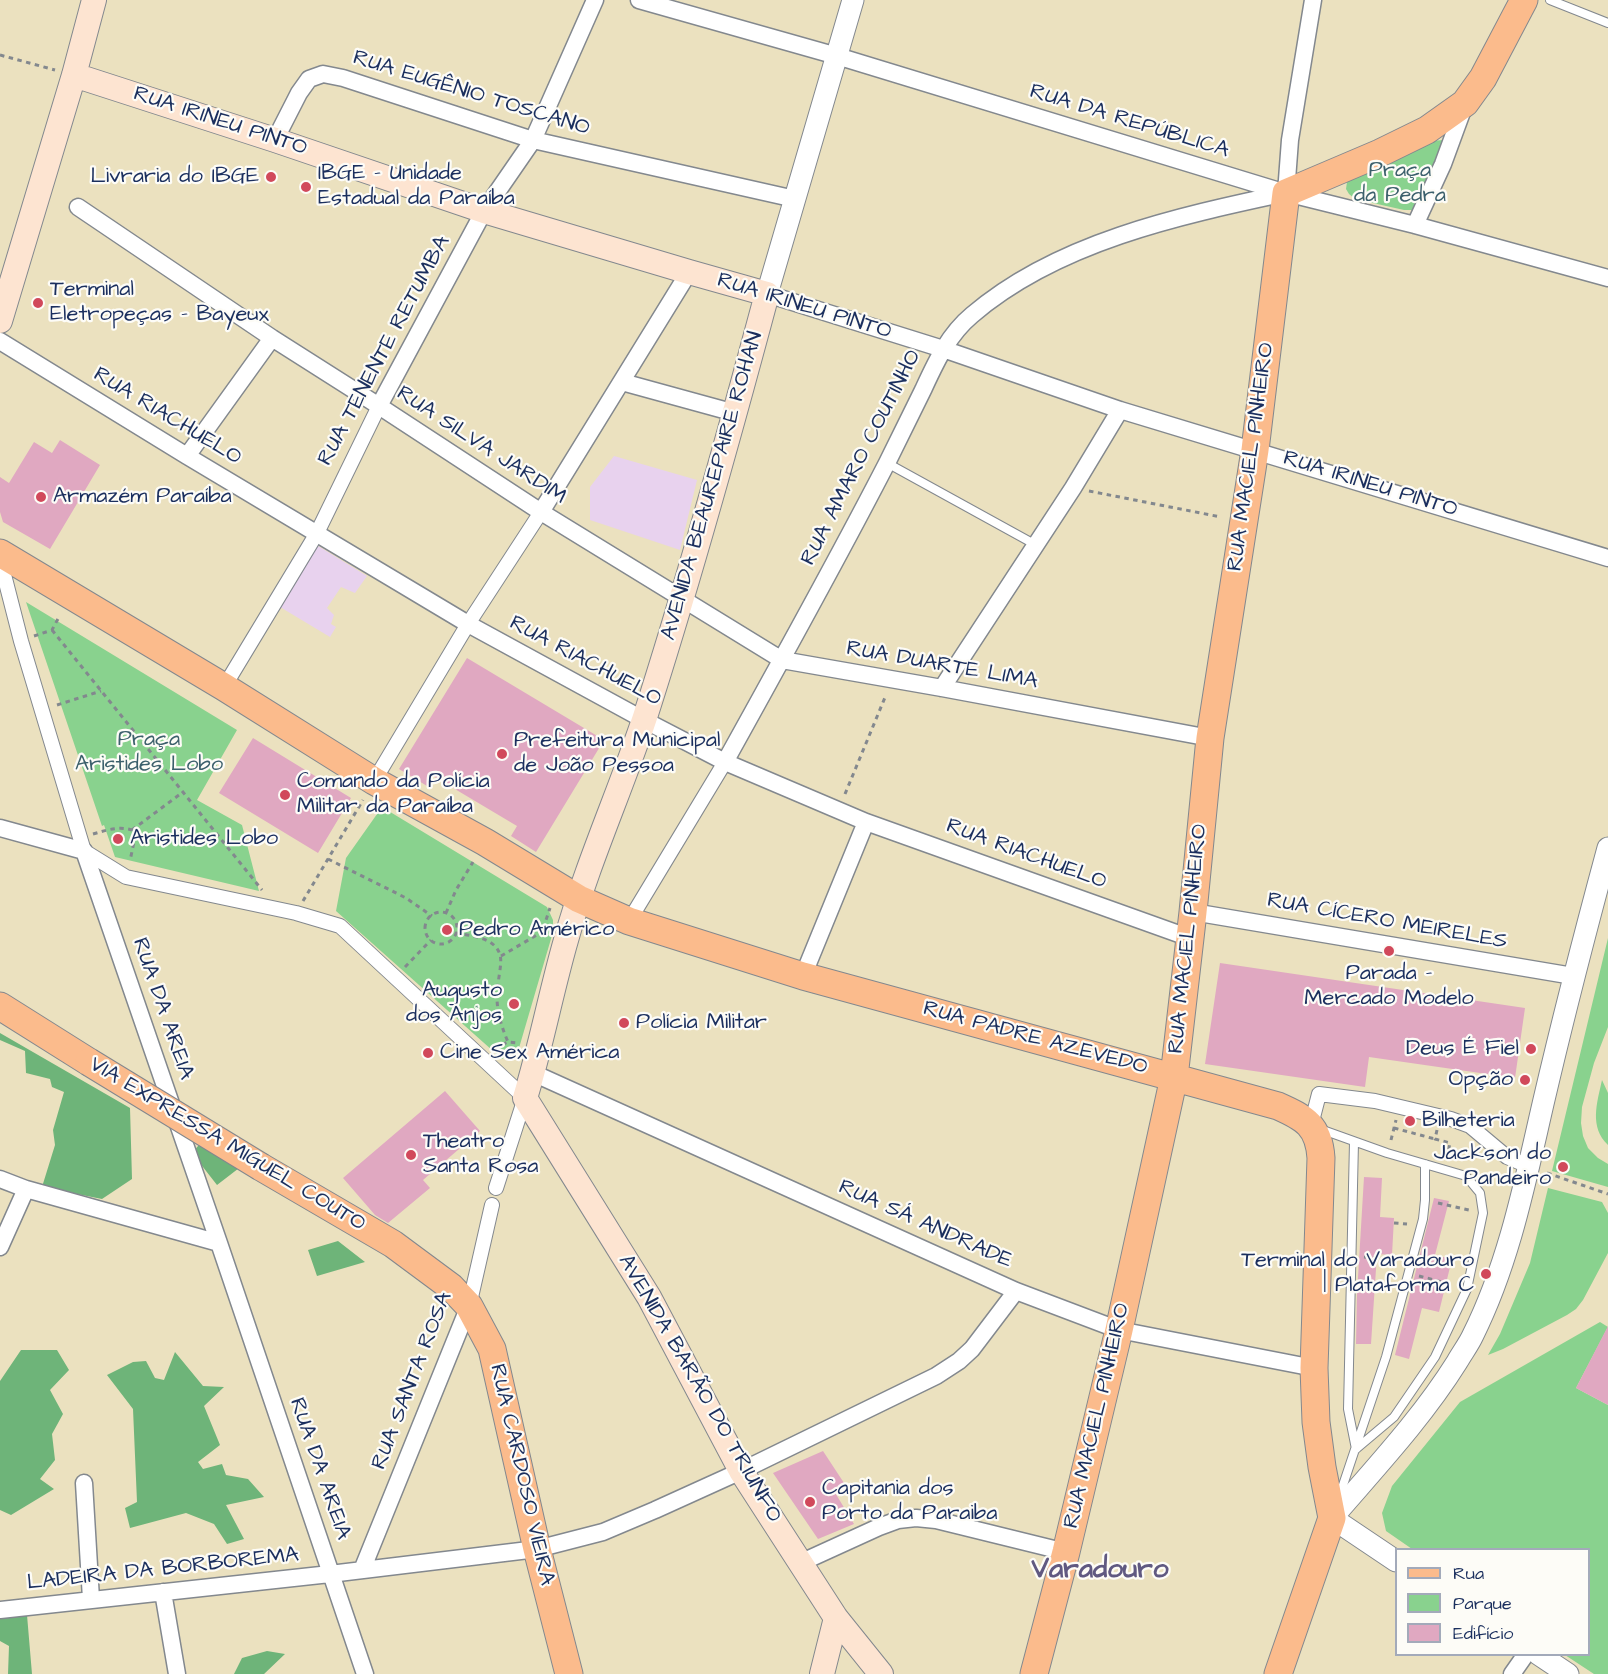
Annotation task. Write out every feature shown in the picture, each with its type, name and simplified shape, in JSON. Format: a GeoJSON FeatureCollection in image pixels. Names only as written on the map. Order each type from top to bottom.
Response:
{"type":"FeatureCollection","features":[{"type":"Feature","properties":{"kind":"main road"},"geometry":{"type":"LineString","coordinates":[[0,321],[74,75],[94,0]]}},
{"type":"Feature","properties":{"kind":"main road"},"geometry":{"type":"LineString","coordinates":[[1286,193],[1380,153],[1427,130],[1465,103],[1483,78],[1524,0]]}},
{"type":"Feature","properties":{"kind":"main road","name":"RUA IRINEU PINTO"},"geometry":{"type":"LineString","coordinates":[[74,75],[484,211],[767,294]]}},
{"type":"Feature","properties":{"kind":"main road","name":"RUA MACIEL PINHEIRO"},"geometry":{"type":"LineString","coordinates":[[1034,1674],[1066,1552],[1119,1330],[1174,1077],[1192,925],[1210,738],[1255,450],[1286,193]]}},
{"type":"Feature","properties":{"kind":"main road","name":"AVENIDA BEAUREPAIRE ROHAN"},"geometry":{"type":"LineString","coordinates":[[525,1098],[541,1044],[566,940],[644,720],[682,599],[767,294]]}},
{"type":"Feature","properties":{"kind":"main road"},"geometry":{"type":"LineString","coordinates":[[0,553],[224,687],[374,781]]}},
{"type":"Feature","properties":{"kind":"main road","name":"RUA PADRE AZEVEDO"},"geometry":{"type":"LineString","coordinates":[[374,781],[484,842],[579,899],[629,921],[802,976],[1278,1106],[1297,1114],[1311,1125]]}},
{"type":"Feature","properties":{"kind":"main road","name":"VIA EXPRESSA MIGUEL COUTO"},"geometry":{"type":"LineString","coordinates":[[0,1006],[393,1244],[460,1296]]}},
{"type":"Feature","properties":{"kind":"main road","name":"AVENIDA BARÃO DO TRIUNFO"},"geometry":{"type":"LineString","coordinates":[[525,1098],[650,1297],[741,1471],[836,1618],[881,1674]]}},
{"type":"Feature","properties":{"kind":"main road"},"geometry":{"type":"LineString","coordinates":[[1278,1674],[1332,1518],[1316,1422],[1314,1368],[1321,1158],[1320,1145],[1311,1125]]}},
{"type":"Feature","properties":{"kind":"main road","name":"RUA CARDOSO VIEIRA"},"geometry":{"type":"LineString","coordinates":[[460,1296],[492,1349],[537,1549],[569,1674]]}},
{"type":"Feature","properties":{"kind":"main road"},"geometry":{"type":"LineString","coordinates":[[822,1674],[836,1618]]}},
{"type":"Feature","properties":{"kind":"street","name":"RUA TENENTE RETUMBA"},"geometry":{"type":"LineString","coordinates":[[224,687],[317,534],[379,406],[484,211],[533,140],[595,0]]}},
{"type":"Feature","properties":{"kind":"street","name":"RUA DA REPÚBLICA"},"geometry":{"type":"LineString","coordinates":[[639,0],[837,56],[1286,193],[1415,225],[1608,278]]}},
{"type":"Feature","properties":{"kind":"street","name":"AVENIDA BEAUREPAIRE ROHAN"},"geometry":{"type":"LineString","coordinates":[[767,294],[853,0]]}},
{"type":"Feature","properties":{"kind":"street"},"geometry":{"type":"LineString","coordinates":[[1286,193],[1290,140],[1313,0]]}},
{"type":"Feature","properties":{"kind":"street","name":"RUA EUGÊNIO TOSCANO"},"geometry":{"type":"LineString","coordinates":[[275,140],[299,93],[309,79],[322,74],[343,78],[533,140],[795,199]]}},
{"type":"Feature","properties":{"kind":"street"},"geometry":{"type":"LineString","coordinates":[[1415,225],[1443,164],[1465,103]]}},
{"type":"Feature","properties":{"kind":"street","name":"RUA AMARO COUTINHO"},"geometry":{"type":"LineString","coordinates":[[629,921],[782,660],[887,463],[943,349],[956,331],[998,295],[1029,275],[1067,256],[1167,221],[1286,193]]}},
{"type":"Feature","properties":{"kind":"street","name":"RUA SILVA JARDIM"},"geometry":{"type":"LineString","coordinates":[[78,207],[272,338],[541,512],[682,599]]}},
{"type":"Feature","properties":{"kind":"street"},"geometry":{"type":"LineString","coordinates":[[374,781],[468,624],[541,512],[689,272]]}},
{"type":"Feature","properties":{"kind":"street","name":"RUA IRINEU PINTO"},"geometry":{"type":"LineString","coordinates":[[767,294],[943,349],[1120,410],[1608,558]]}},
{"type":"Feature","properties":{"kind":"street"},"geometry":{"type":"LineString","coordinates":[[187,456],[272,338]]}},
{"type":"Feature","properties":{"kind":"street","name":"RUA RIACHUELO"},"geometry":{"type":"LineString","coordinates":[[0,341],[468,624],[724,762],[866,822],[1192,925]]}},
{"type":"Feature","properties":{"kind":"street"},"geometry":{"type":"LineString","coordinates":[[622,382],[735,413]]}},
{"type":"Feature","properties":{"kind":"street"},"geometry":{"type":"LineString","coordinates":[[942,688],[1073,488],[1120,410]]}},
{"type":"Feature","properties":{"kind":"street","name":"RUA DA AREIA"},"geometry":{"type":"LineString","coordinates":[[0,559],[21,641],[82,844],[365,1674]]}},
{"type":"Feature","properties":{"kind":"street","name":"RUA DUARTE LIMA"},"geometry":{"type":"LineString","coordinates":[[682,599],[782,660],[1210,738]]}},
{"type":"Feature","properties":{"kind":"street"},"geometry":{"type":"LineString","coordinates":[[802,976],[866,822]]}},
{"type":"Feature","properties":{"kind":"street"},"geometry":{"type":"LineString","coordinates":[[0,828],[82,844],[126,877],[296,913],[340,926],[525,1098],[496,1188]]}},
{"type":"Feature","properties":{"kind":"street"},"geometry":{"type":"LineString","coordinates":[[1395,1560],[1332,1518],[1396,1444],[1441,1387],[1473,1336],[1503,1263],[1608,848]]}},
{"type":"Feature","properties":{"kind":"street","name":"RUA CÍCERO MEIRELES"},"geometry":{"type":"LineString","coordinates":[[1192,925],[1574,976]]}},
{"type":"Feature","properties":{"kind":"street","name":"RUA SÁ ANDRADE"},"geometry":{"type":"LineString","coordinates":[[533,1073],[1016,1291],[1119,1330],[1314,1368]]}},
{"type":"Feature","properties":{"kind":"street"},"geometry":{"type":"LineString","coordinates":[[1311,1125],[1319,1094],[1376,1101],[1451,1119],[1470,1126],[1507,1157],[1528,1166]]}},
{"type":"Feature","properties":{"kind":"street"},"geometry":{"type":"LineString","coordinates":[[0,1179],[27,1189],[219,1243]]}},
{"type":"Feature","properties":{"kind":"street"},"geometry":{"type":"LineString","coordinates":[[0,1247],[27,1189]]}},
{"type":"Feature","properties":{"kind":"street","name":"RUA SANTA ROSA"},"geometry":{"type":"LineString","coordinates":[[362,1570],[492,1205]]}},
{"type":"Feature","properties":{"kind":"street","name":"LADEIRA DA BORBOREMA"},"geometry":{"type":"LineString","coordinates":[[0,1610],[537,1549],[603,1532],[741,1471],[936,1376],[959,1361],[972,1349],[1016,1291]]}},
{"type":"Feature","properties":{"kind":"street"},"geometry":{"type":"LineString","coordinates":[[84,1483],[91,1599]]}},
{"type":"Feature","properties":{"kind":"street"},"geometry":{"type":"LineString","coordinates":[[800,1563],[879,1527],[898,1520],[916,1518],[936,1520],[1066,1552]]}},
{"type":"Feature","properties":{"kind":"street"},"geometry":{"type":"LineString","coordinates":[[163,1592],[177,1674]]}},
{"type":"Feature","properties":{"kind":"street"},"geometry":{"type":"LineString","coordinates":[[1512,1674],[1525,1656]]}},
{"type":"Feature","properties":{"kind":"street"},"geometry":{"type":"LineString","coordinates":[[1541,1656],[1568,1674]]}},
{"type":"Feature","properties":{"kind":"lane"},"geometry":{"type":"LineString","coordinates":[[1550,0],[1608,23]]}},
{"type":"Feature","properties":{"kind":"lane"},"geometry":{"type":"LineString","coordinates":[[887,463],[1036,545]]}},
{"type":"Feature","properties":{"kind":"lane"},"geometry":{"type":"LineString","coordinates":[[1311,1125],[1387,1153],[1466,1176],[1480,1194],[1483,1213],[1467,1289],[1435,1357],[1394,1417],[1356,1449]]}},
{"type":"Feature","properties":{"kind":"lane"},"geometry":{"type":"LineString","coordinates":[[1354,1142],[1348,1409],[1356,1449]]}},
{"type":"Feature","properties":{"kind":"lane"},"geometry":{"type":"LineString","coordinates":[[1332,1518],[1386,1357],[1423,1219],[1425,1164]]}},
{"type":"Feature","properties":{"kind":"path"},"geometry":{"type":"LineString","coordinates":[[0,55],[74,75]]}},
{"type":"Feature","properties":{"kind":"path"},"geometry":{"type":"LineString","coordinates":[[1073,488],[1244,521]]}},
{"type":"Feature","properties":{"kind":"path"},"geometry":{"type":"LineString","coordinates":[[21,641],[52,630],[70,596]]}},
{"type":"Feature","properties":{"kind":"path"},"geometry":{"type":"LineString","coordinates":[[52,630],[278,909]]}},
{"type":"Feature","properties":{"kind":"path"},"geometry":{"type":"LineString","coordinates":[[839,810],[892,680]]}},
{"type":"Feature","properties":{"kind":"path"},"geometry":{"type":"LineString","coordinates":[[59,705],[100,691]]}},
{"type":"Feature","properties":{"kind":"path"},"geometry":{"type":"LineString","coordinates":[[296,913],[374,781]]}},
{"type":"Feature","properties":{"kind":"path"},"geometry":{"type":"LineString","coordinates":[[132,830],[183,792]]}},
{"type":"Feature","properties":{"kind":"path"},"geometry":{"type":"LineString","coordinates":[[82,844],[116,828],[132,830]]}},
{"type":"Feature","properties":{"kind":"path"},"geometry":{"type":"LineString","coordinates":[[126,877],[135,837],[132,830]]}},
{"type":"Feature","properties":{"kind":"path"},"geometry":{"type":"LineString","coordinates":[[446,913],[456,890],[484,842]]}},
{"type":"Feature","properties":{"kind":"path"},"geometry":{"type":"LineString","coordinates":[[328,858],[406,898],[432,916]]}},
{"type":"Feature","properties":{"kind":"path"},"geometry":{"type":"LineString","coordinates":[[446,913],[456,922],[456,933],[446,943],[438,943],[431,940],[426,926],[432,916],[446,913]]}},
{"type":"Feature","properties":{"kind":"path"},"geometry":{"type":"LineString","coordinates":[[501,956],[542,932]]}},
{"type":"Feature","properties":{"kind":"path"},"geometry":{"type":"LineString","coordinates":[[456,933],[489,942],[501,956],[497,996],[502,1027],[508,1042]]}},
{"type":"Feature","properties":{"kind":"path"},"geometry":{"type":"LineString","coordinates":[[395,977],[431,940]]}},
{"type":"Feature","properties":{"kind":"path"},"geometry":{"type":"LineString","coordinates":[[479,1055],[508,1042],[541,1044]]}},
{"type":"Feature","properties":{"kind":"path"},"geometry":{"type":"LineString","coordinates":[[1387,1153],[1400,1107]]}},
{"type":"Feature","properties":{"kind":"path"},"geometry":{"type":"LineString","coordinates":[[1394,1128],[1435,1139]]}},
{"type":"Feature","properties":{"kind":"path"},"geometry":{"type":"LineString","coordinates":[[1528,1166],[1608,1195]]}},
{"type":"Feature","properties":{"kind":"path"},"geometry":{"type":"LineString","coordinates":[[1425,1200],[1483,1213]]}},
{"type":"Feature","properties":{"kind":"shaded area"},"geometry":{"type":"Polygon","coordinates":[[[614,456],[697,480],[680,550],[590,520],[590,487],[614,456]]]}},
{"type":"Feature","properties":{"kind":"shaded area"},"geometry":{"type":"Polygon","coordinates":[[[315,544],[367,576],[355,593],[341,587],[327,608],[334,615],[331,624],[336,627],[330,637],[280,607],[315,544]]]}},
{"type":"Feature","properties":{"kind":"green space","name":"Praça da Pedra"},"geometry":{"type":"Polygon","coordinates":[[[1443,140],[1443,150],[1415,210],[1404,210],[1355,199],[1346,189],[1347,182],[1432,141],[1443,140]]]}},
{"type":"Feature","properties":{"kind":"green space","name":"Praça Aristides Lobo"},"geometry":{"type":"Polygon","coordinates":[[[26,602],[237,730],[197,800],[242,825],[259,891],[115,857],[104,825],[102,826],[26,602]]]}},
{"type":"Feature","properties":{"kind":"green space"},"geometry":{"type":"Polygon","coordinates":[[[382,807],[547,907],[553,920],[553,932],[519,1048],[502,1059],[336,911],[346,858],[382,807]]]}},
{"type":"Feature","properties":{"kind":"green space"},"geometry":{"type":"Polygon","coordinates":[[[1608,938],[1608,1027],[1594,1063],[1582,1107],[1581,1123],[1588,1148],[1608,1164],[1608,1187],[1552,1171],[1608,938]]]}},
{"type":"Feature","properties":{"kind":"green space"},"geometry":{"type":"Polygon","coordinates":[[[0,1033],[130,1108],[132,1179],[102,1199],[42,1187],[55,1145],[53,1130],[64,1092],[52,1087],[50,1079],[26,1073],[25,1051],[0,1040],[0,1033]]]}},
{"type":"Feature","properties":{"kind":"green space"},"geometry":{"type":"Polygon","coordinates":[[[1602,1080],[1608,1093],[1608,1145],[1602,1138],[1596,1123],[1602,1080]]]}},
{"type":"Feature","properties":{"kind":"green space"},"geometry":{"type":"Polygon","coordinates":[[[204,1139],[243,1165],[217,1185],[192,1153],[204,1139]]]}},
{"type":"Feature","properties":{"kind":"green space"},"geometry":{"type":"Polygon","coordinates":[[[1548,1188],[1602,1202],[1608,1213],[1608,1253],[1576,1309],[1488,1355],[1500,1334],[1530,1263],[1548,1188]]]}},
{"type":"Feature","properties":{"kind":"green space"},"geometry":{"type":"Polygon","coordinates":[[[338,1241],[365,1262],[317,1276],[308,1250],[338,1241]]]}},
{"type":"Feature","properties":{"kind":"green space"},"geometry":{"type":"Polygon","coordinates":[[[1600,1322],[1608,1327],[1576,1388],[1608,1405],[1608,1674],[1594,1674],[1567,1656],[1590,1656],[1590,1548],[1411,1548],[1386,1531],[1382,1513],[1392,1486],[1460,1402],[1600,1322]]]}},
{"type":"Feature","properties":{"kind":"green space"},"geometry":{"type":"Polygon","coordinates":[[[21,1350],[57,1350],[69,1370],[50,1390],[63,1414],[52,1434],[55,1460],[40,1479],[54,1489],[11,1515],[0,1510],[0,1381],[21,1350]]]}},
{"type":"Feature","properties":{"kind":"green space"},"geometry":{"type":"Polygon","coordinates":[[[175,1352],[203,1386],[224,1387],[204,1406],[220,1445],[198,1462],[203,1469],[222,1464],[226,1475],[248,1479],[264,1497],[226,1505],[244,1539],[227,1544],[214,1524],[186,1513],[130,1528],[125,1508],[137,1502],[133,1409],[107,1375],[133,1362],[146,1361],[155,1378],[164,1380],[175,1352]]]}},
{"type":"Feature","properties":{"kind":"green space"},"geometry":{"type":"Polygon","coordinates":[[[27,1615],[32,1674],[8,1674],[9,1646],[0,1641],[0,1618],[27,1615]]]}},
{"type":"Feature","properties":{"kind":"green space"},"geometry":{"type":"Polygon","coordinates":[[[267,1651],[285,1654],[264,1674],[234,1674],[242,1658],[267,1651]]]}},
{"type":"Feature","properties":{"kind":"building","name":"Armazém Paraíba"},"geometry":{"type":"Polygon","coordinates":[[[60,440],[100,465],[50,549],[3,522],[0,512],[0,477],[9,483],[34,442],[52,453],[60,440]]]}},
{"type":"Feature","properties":{"kind":"building","name":"Prefeitura Municipal de João Pessoa"},"geometry":{"type":"Polygon","coordinates":[[[467,658],[604,740],[536,852],[511,836],[517,826],[433,776],[427,786],[399,769],[467,658]]]}},
{"type":"Feature","properties":{"kind":"building","name":"Comando da Polícia Militar da Paraíba"},"geometry":{"type":"Polygon","coordinates":[[[253,738],[351,798],[318,853],[219,793],[253,738]]]}},
{"type":"Feature","properties":{"kind":"building"},"geometry":{"type":"Polygon","coordinates":[[[1220,963],[1525,1008],[1515,1078],[1369,1057],[1365,1087],[1205,1064],[1220,963]]]}},
{"type":"Feature","properties":{"kind":"building","name":"Theatro Santa Rosa"},"geometry":{"type":"Polygon","coordinates":[[[445,1091],[480,1131],[423,1180],[430,1188],[388,1223],[375,1215],[343,1178],[445,1091]]]}},
{"type":"Feature","properties":{"kind":"building"},"geometry":{"type":"Polygon","coordinates":[[[1364,1177],[1382,1178],[1380,1217],[1394,1218],[1392,1255],[1377,1254],[1371,1344],[1356,1344],[1357,1294],[1364,1177]]]}},
{"type":"Feature","properties":{"kind":"building"},"geometry":{"type":"Polygon","coordinates":[[[1434,1198],[1449,1201],[1435,1255],[1452,1259],[1439,1312],[1422,1308],[1409,1359],[1395,1355],[1434,1198]]]}},
{"type":"Feature","properties":{"kind":"building"},"geometry":{"type":"Polygon","coordinates":[[[1608,1326],[1608,1405],[1576,1388],[1608,1326]]]}},
{"type":"Feature","properties":{"kind":"building"},"geometry":{"type":"Polygon","coordinates":[[[823,1451],[846,1486],[834,1491],[854,1524],[818,1539],[773,1473],[823,1451]]]}},
{"type":"Feature","properties":{"kind":"place","name":"Livraria do IBGE"},"geometry":{"type":"Point","coordinates":[271,177]}},
{"type":"Feature","properties":{"kind":"place","name":"IBGE - Unidade Estadual da Paraíba"},"geometry":{"type":"Point","coordinates":[306,187]}},
{"type":"Feature","properties":{"kind":"place","name":"Terminal Eletropeças - Bayeux"},"geometry":{"type":"Point","coordinates":[38,303]}},
{"type":"Feature","properties":{"kind":"place","name":"Armazém Paraíba"},"geometry":{"type":"Point","coordinates":[41,497]}},
{"type":"Feature","properties":{"kind":"place","name":"Prefeitura Municipal de João Pessoa"},"geometry":{"type":"Point","coordinates":[502,754]}},
{"type":"Feature","properties":{"kind":"place","name":"Comando da Polícia Militar da Paraíba"},"geometry":{"type":"Point","coordinates":[285,795]}},
{"type":"Feature","properties":{"kind":"place","name":"Aristides Lobo"},"geometry":{"type":"Point","coordinates":[118,839]}},
{"type":"Feature","properties":{"kind":"place","name":"Pedro Américo"},"geometry":{"type":"Point","coordinates":[447,930]}},
{"type":"Feature","properties":{"kind":"place","name":"Parada - Mercado Modelo"},"geometry":{"type":"Point","coordinates":[1389,951]}},
{"type":"Feature","properties":{"kind":"place","name":"Augusto dos Anjos"},"geometry":{"type":"Point","coordinates":[514,1004]}},
{"type":"Feature","properties":{"kind":"place","name":"Polícia Militar"},"geometry":{"type":"Point","coordinates":[624,1023]}},
{"type":"Feature","properties":{"kind":"place","name":"Deus É Fiel"},"geometry":{"type":"Point","coordinates":[1531,1049]}},
{"type":"Feature","properties":{"kind":"place","name":"Cine Sex América"},"geometry":{"type":"Point","coordinates":[428,1053]}},
{"type":"Feature","properties":{"kind":"place","name":"Opção"},"geometry":{"type":"Point","coordinates":[1525,1080]}},
{"type":"Feature","properties":{"kind":"place","name":"Bilheteria"},"geometry":{"type":"Point","coordinates":[1410,1121]}},
{"type":"Feature","properties":{"kind":"place","name":"Theatro Santa Rosa"},"geometry":{"type":"Point","coordinates":[411,1155]}},
{"type":"Feature","properties":{"kind":"place","name":"Jackson do Pandeiro"},"geometry":{"type":"Point","coordinates":[1563,1167]}},
{"type":"Feature","properties":{"kind":"place","name":"Terminal do Varadouro | Plataforma C"},"geometry":{"type":"Point","coordinates":[1486,1274]}},
{"type":"Feature","properties":{"kind":"place","name":"Capitania dos Porto da Paraiba"},"geometry":{"type":"Point","coordinates":[810,1502]}},
{"type":"Feature","properties":{"kind":"district","name":"Varadouro"},"geometry":{"type":"Point","coordinates":[1100,1571]}}]}
